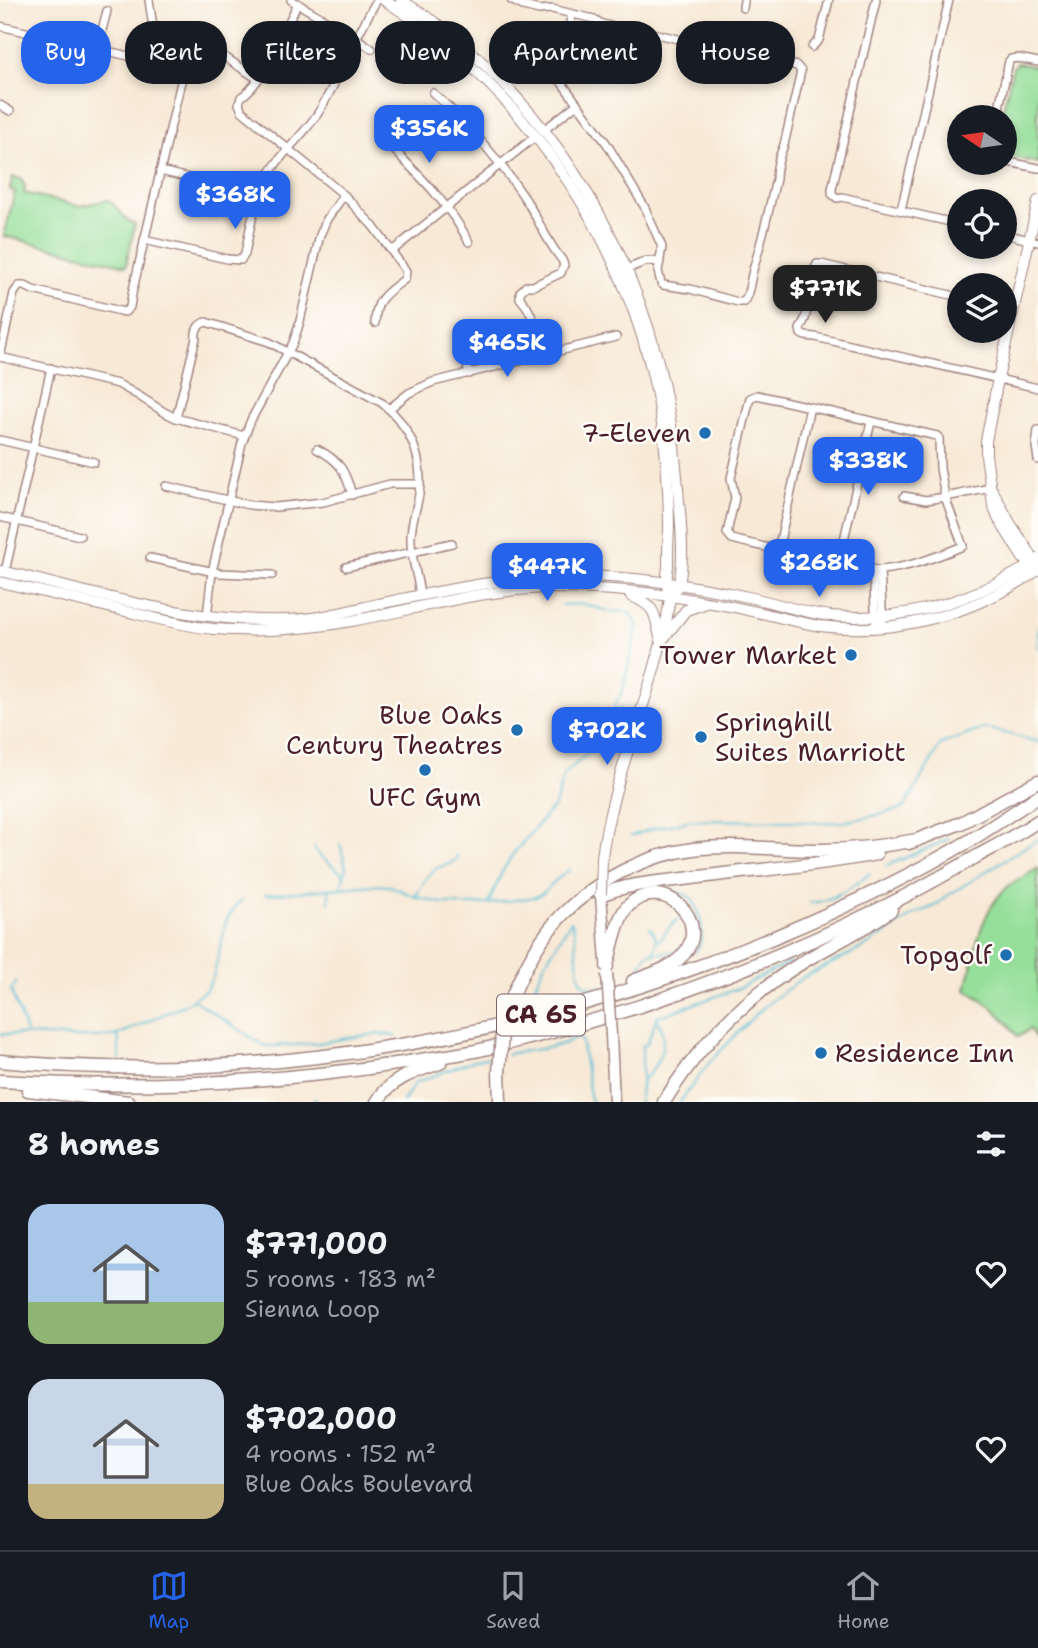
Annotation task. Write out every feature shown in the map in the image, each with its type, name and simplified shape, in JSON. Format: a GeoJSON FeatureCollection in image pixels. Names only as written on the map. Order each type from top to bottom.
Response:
{"type":"FeatureCollection","features":[{"type":"Feature","properties":{"kind":"highway"},"geometry":{"type":"LineString","coordinates":[[601,895],[615,889],[843,860],[890,851],[961,823],[1038,780]]}},
{"type":"Feature","properties":{"kind":"highway","name":"CA 65"},"geometry":{"type":"LineString","coordinates":[[0,1061],[80,1066],[167,1066],[286,1060],[413,1043],[555,1012],[674,976],[797,928],[937,859],[1038,796]]}},
{"type":"Feature","properties":{"kind":"highway","name":"CA 65"},"geometry":{"type":"LineString","coordinates":[[0,1082],[125,1085],[231,1082],[324,1074],[484,1049],[632,1009],[745,970],[846,926],[917,891],[1038,821]]}},
{"type":"Feature","properties":{"kind":"highway"},"geometry":{"type":"LineString","coordinates":[[500,1102],[502,1034],[512,997],[534,952],[561,916],[590,892],[640,863],[673,852],[700,848],[842,850],[917,840]]}},
{"type":"Feature","properties":{"kind":"highway"},"geometry":{"type":"LineString","coordinates":[[664,1102],[715,1034],[759,993],[801,963],[878,920],[917,891]]}},
{"type":"Feature","properties":{"kind":"highway"},"geometry":{"type":"LineString","coordinates":[[555,1012],[670,965],[681,957],[691,938],[688,915],[674,900],[664,896],[601,895]]}},
{"type":"Feature","properties":{"kind":"highway"},"geometry":{"type":"LineString","coordinates":[[607,970],[621,916],[627,907],[647,895]]}},
{"type":"Feature","properties":{"kind":"highway"},"geometry":{"type":"LineString","coordinates":[[377,1102],[387,1088],[406,1075],[484,1049]]}},
{"type":"Feature","properties":{"kind":"highway"},"geometry":{"type":"LineString","coordinates":[[0,1082],[51,1093],[129,1102]]}},
{"type":"Feature","properties":{"kind":"main road"},"geometry":{"type":"LineString","coordinates":[[384,0],[457,55],[562,154],[592,200],[627,269],[660,366],[676,457],[681,558],[679,585],[671,597],[662,641],[606,827],[601,895],[614,1102]]}},
{"type":"Feature","properties":{"kind":"main road"},"geometry":{"type":"LineString","coordinates":[[401,0],[442,28],[506,86],[540,133],[597,229],[622,282],[643,341],[658,405],[666,458],[669,526],[666,583],[671,597]]}},
{"type":"Feature","properties":{"kind":"main road"},"geometry":{"type":"LineString","coordinates":[[1017,286],[1033,241],[1038,201]]}},
{"type":"Feature","properties":{"kind":"main road"},"geometry":{"type":"LineString","coordinates":[[1004,343],[986,440],[987,468],[993,505],[1002,527],[1023,558],[1036,566]]}},
{"type":"Feature","properties":{"kind":"main road"},"geometry":{"type":"LineString","coordinates":[[879,622],[814,614],[754,598],[679,585],[584,576],[486,583],[422,600],[356,620],[302,628],[234,630],[206,628],[1,583],[2,571],[167,610],[207,616],[284,620],[422,600],[531,589],[621,591],[710,603],[821,626],[879,622],[948,604],[1036,566]]}},
{"type":"Feature","properties":{"kind":"main road"},"geometry":{"type":"LineString","coordinates":[[621,591],[650,606],[662,641]]}},
{"type":"Feature","properties":{"kind":"main road"},"geometry":{"type":"LineString","coordinates":[[662,641],[686,610],[710,603]]}},
{"type":"Feature","properties":{"kind":"main road"},"geometry":{"type":"LineString","coordinates":[[206,628],[207,616]]}},
{"type":"Feature","properties":{"kind":"street"},"geometry":{"type":"LineString","coordinates":[[149,0],[152,21]]}},
{"type":"Feature","properties":{"kind":"street"},"geometry":{"type":"LineString","coordinates":[[361,29],[377,0]]}},
{"type":"Feature","properties":{"kind":"street"},"geometry":{"type":"LineString","coordinates":[[511,0],[539,10],[552,9],[594,19],[619,28],[627,27],[710,49],[797,66],[801,71],[778,161],[760,251],[744,302],[663,285],[658,275],[662,247],[644,206],[611,151],[560,83],[558,75],[572,14]]}},
{"type":"Feature","properties":{"kind":"street"},"geometry":{"type":"LineString","coordinates":[[812,47],[819,40],[829,0]]}},
{"type":"Feature","properties":{"kind":"street"},"geometry":{"type":"LineString","coordinates":[[876,0],[832,192],[837,198],[947,221]]}},
{"type":"Feature","properties":{"kind":"street"},"geometry":{"type":"LineString","coordinates":[[901,210],[949,0]]}},
{"type":"Feature","properties":{"kind":"street"},"geometry":{"type":"LineString","coordinates":[[286,21],[295,2],[327,21]]}},
{"type":"Feature","properties":{"kind":"street"},"geometry":{"type":"LineString","coordinates":[[104,21],[107,10]]}},
{"type":"Feature","properties":{"kind":"street"},"geometry":{"type":"LineString","coordinates":[[0,26],[21,31]]}},
{"type":"Feature","properties":{"kind":"street"},"geometry":{"type":"LineString","coordinates":[[361,41],[372,49]]}},
{"type":"Feature","properties":{"kind":"street"},"geometry":{"type":"LineString","coordinates":[[1000,105],[1009,61],[1018,58],[1038,62]]}},
{"type":"Feature","properties":{"kind":"street"},"geometry":{"type":"LineString","coordinates":[[180,84],[129,309],[120,312],[19,286],[14,293],[0,357],[118,384],[176,418],[244,436]]}},
{"type":"Feature","properties":{"kind":"street"},"geometry":{"type":"LineString","coordinates":[[254,84],[241,97],[240,108],[344,195],[368,221],[406,271],[403,281],[390,289],[380,300],[375,323]]}},
{"type":"Feature","properties":{"kind":"street"},"geometry":{"type":"LineString","coordinates":[[144,240],[241,260],[245,254],[261,190],[272,169],[320,110],[333,84]]}},
{"type":"Feature","properties":{"kind":"street"},"geometry":{"type":"LineString","coordinates":[[433,93],[471,129],[500,165],[532,209],[564,265],[558,275],[533,286],[526,286],[520,292],[520,298],[538,329],[546,355]]}},
{"type":"Feature","properties":{"kind":"street"},"geometry":{"type":"LineString","coordinates":[[392,251],[577,104]]}},
{"type":"Feature","properties":{"kind":"street"},"geometry":{"type":"LineString","coordinates":[[0,105],[10,111]]}},
{"type":"Feature","properties":{"kind":"street"},"geometry":{"type":"LineString","coordinates":[[388,144],[428,184],[459,223],[469,242]]}},
{"type":"Feature","properties":{"kind":"street"},"geometry":{"type":"LineString","coordinates":[[1017,164],[1038,168]]}},
{"type":"Feature","properties":{"kind":"street"},"geometry":{"type":"LineString","coordinates":[[160,172],[190,178]]}},
{"type":"Feature","properties":{"kind":"street"},"geometry":{"type":"LineString","coordinates":[[207,616],[212,572],[244,436],[288,352],[299,325],[320,235],[327,219],[344,195]]}},
{"type":"Feature","properties":{"kind":"street"},"geometry":{"type":"LineString","coordinates":[[627,269],[647,261],[660,262]]}},
{"type":"Feature","properties":{"kind":"street"},"geometry":{"type":"LineString","coordinates":[[947,294],[817,264],[801,334],[1038,388]]}},
{"type":"Feature","properties":{"kind":"street"},"geometry":{"type":"LineString","coordinates":[[176,418],[196,330],[201,324],[208,322],[251,335],[288,352],[389,409],[405,426],[419,462],[420,484],[411,529],[412,552],[422,600]]}},
{"type":"Feature","properties":{"kind":"street"},"geometry":{"type":"LineString","coordinates":[[458,329],[469,374]]}},
{"type":"Feature","properties":{"kind":"street"},"geometry":{"type":"LineString","coordinates":[[389,409],[417,388],[433,382],[616,337]]}},
{"type":"Feature","properties":{"kind":"street"},"geometry":{"type":"LineString","coordinates":[[2,571],[51,368]]}},
{"type":"Feature","properties":{"kind":"street"},"geometry":{"type":"LineString","coordinates":[[757,395],[871,422],[939,438],[945,497],[963,546],[904,566],[876,570],[816,562],[732,539],[727,533],[735,498],[731,478],[750,398],[757,395]]}},
{"type":"Feature","properties":{"kind":"street"},"geometry":{"type":"LineString","coordinates":[[778,550],[810,407]]}},
{"type":"Feature","properties":{"kind":"street"},"geometry":{"type":"LineString","coordinates":[[838,566],[871,422]]}},
{"type":"Feature","properties":{"kind":"street"},"geometry":{"type":"LineString","coordinates":[[1038,430],[1038,460]]}},
{"type":"Feature","properties":{"kind":"street"},"geometry":{"type":"LineString","coordinates":[[0,440],[94,463]]}},
{"type":"Feature","properties":{"kind":"street"},"geometry":{"type":"LineString","coordinates":[[317,449],[340,465],[352,495]]}},
{"type":"Feature","properties":{"kind":"street"},"geometry":{"type":"LineString","coordinates":[[166,486],[257,506],[276,507],[323,502],[390,484],[420,484]]}},
{"type":"Feature","properties":{"kind":"street"},"geometry":{"type":"LineString","coordinates":[[904,496],[926,500],[991,488]]}},
{"type":"Feature","properties":{"kind":"street"},"geometry":{"type":"LineString","coordinates":[[0,517],[80,536]]}},
{"type":"Feature","properties":{"kind":"street"},"geometry":{"type":"LineString","coordinates":[[346,567],[453,543]]}},
{"type":"Feature","properties":{"kind":"street"},"geometry":{"type":"LineString","coordinates":[[150,558],[212,572],[272,575]]}},
{"type":"Feature","properties":{"kind":"street"},"geometry":{"type":"LineString","coordinates":[[876,570],[879,622]]}},
{"type":"Feature","properties":{"kind":"green space"},"geometry":{"type":"Polygon","coordinates":[[[1018,63],[1038,67],[1038,163],[1017,158],[1017,105],[1004,105],[1013,67],[1018,63]]]}},
{"type":"Feature","properties":{"kind":"green space"},"geometry":{"type":"Polygon","coordinates":[[[13,177],[21,179],[25,186],[24,193],[79,206],[108,200],[112,203],[127,220],[135,224],[126,266],[4,236],[15,191],[10,190],[13,177]]]}},
{"type":"Feature","properties":{"kind":"green space","name":"Topgolf"},"geometry":{"type":"Polygon","coordinates":[[[1038,868],[1038,1042],[1030,1029],[1018,1037],[995,1010],[966,990],[980,933],[991,906],[1010,885],[1038,868]]]}},
{"type":"Feature","properties":{"kind":"waterway"},"geometry":{"type":"LineString","coordinates":[[488,904],[513,854],[555,805],[564,774],[592,750],[600,738],[623,689],[637,627],[630,613],[612,612],[583,604],[562,605]]}},
{"type":"Feature","properties":{"kind":"waterway"},"geometry":{"type":"LineString","coordinates":[[1038,626],[1038,649]]}},
{"type":"Feature","properties":{"kind":"waterway"},"geometry":{"type":"LineString","coordinates":[[610,720],[621,708]]}},
{"type":"Feature","properties":{"kind":"waterway"},"geometry":{"type":"LineString","coordinates":[[631,836],[693,820],[822,823],[877,815],[904,808],[941,744],[986,728],[1038,742]]}},
{"type":"Feature","properties":{"kind":"waterway"},"geometry":{"type":"LineString","coordinates":[[886,866],[949,839]]}},
{"type":"Feature","properties":{"kind":"waterway"},"geometry":{"type":"LineString","coordinates":[[680,1102],[709,1063],[753,1017],[802,978],[866,946],[915,914],[935,906],[1038,839]]}},
{"type":"Feature","properties":{"kind":"waterway"},"geometry":{"type":"LineString","coordinates":[[340,844],[346,868],[341,887]]}},
{"type":"Feature","properties":{"kind":"waterway"},"geometry":{"type":"LineString","coordinates":[[314,847],[318,854],[344,875]]}},
{"type":"Feature","properties":{"kind":"waterway"},"geometry":{"type":"LineString","coordinates":[[416,896],[431,873],[452,862],[457,855]]}},
{"type":"Feature","properties":{"kind":"waterway"},"geometry":{"type":"LineString","coordinates":[[265,895],[373,885],[390,886],[416,897],[441,903],[488,904],[535,897],[570,869]]}},
{"type":"Feature","properties":{"kind":"waterway"},"geometry":{"type":"LineString","coordinates":[[810,903],[834,896],[870,873]]}},
{"type":"Feature","properties":{"kind":"waterway"},"geometry":{"type":"LineString","coordinates":[[329,890],[329,903]]}},
{"type":"Feature","properties":{"kind":"waterway"},"geometry":{"type":"LineString","coordinates":[[663,890],[683,894],[693,900],[702,933],[695,952]]}},
{"type":"Feature","properties":{"kind":"waterway"},"geometry":{"type":"LineString","coordinates":[[0,1034],[112,1036],[184,1005],[206,990],[214,975],[226,921],[242,900]]}},
{"type":"Feature","properties":{"kind":"waterway"},"geometry":{"type":"LineString","coordinates":[[659,940],[680,919]]}},
{"type":"Feature","properties":{"kind":"waterway"},"geometry":{"type":"LineString","coordinates":[[529,1000],[545,963],[571,921],[581,980],[588,986],[601,987]]}},
{"type":"Feature","properties":{"kind":"waterway"},"geometry":{"type":"LineString","coordinates":[[637,973],[647,954],[653,953],[656,946],[656,937],[650,928]]}},
{"type":"Feature","properties":{"kind":"waterway"},"geometry":{"type":"LineString","coordinates":[[653,953],[673,952]]}},
{"type":"Feature","properties":{"kind":"waterway"},"geometry":{"type":"LineString","coordinates":[[657,1015],[737,989],[790,962]]}},
{"type":"Feature","properties":{"kind":"waterway"},"geometry":{"type":"LineString","coordinates":[[17,982],[11,990],[26,1032]]}},
{"type":"Feature","properties":{"kind":"waterway"},"geometry":{"type":"LineString","coordinates":[[192,999],[267,1046],[312,1044],[380,1034],[396,1037]]}},
{"type":"Feature","properties":{"kind":"waterway"},"geometry":{"type":"LineString","coordinates":[[642,1079],[653,1069],[662,1049],[663,1035],[657,1018]]}},
{"type":"Feature","properties":{"kind":"waterway"},"geometry":{"type":"LineString","coordinates":[[639,1102],[642,1046],[647,1044],[657,1018]]}},
{"type":"Feature","properties":{"kind":"waterway"},"geometry":{"type":"LineString","coordinates":[[118,1036],[120,1059]]}},
{"type":"Feature","properties":{"kind":"waterway"},"geometry":{"type":"LineString","coordinates":[[507,1054],[551,1047],[581,1038],[591,1102]]}},
{"type":"Feature","properties":{"kind":"waterway"},"geometry":{"type":"LineString","coordinates":[[403,1102],[415,1083],[472,1061],[495,1056]]}},
{"type":"Feature","properties":{"kind":"waterway"},"geometry":{"type":"LineString","coordinates":[[314,1098],[318,1102]]}},
{"type":"Feature","properties":{"kind":"place","name":"7-Eleven"},"geometry":{"type":"Point","coordinates":[705,433]}},
{"type":"Feature","properties":{"kind":"place","name":"Tower Market"},"geometry":{"type":"Point","coordinates":[851,655]}},
{"type":"Feature","properties":{"kind":"place","name":"Blue Oaks Century Theatres"},"geometry":{"type":"Point","coordinates":[517,730]}},
{"type":"Feature","properties":{"kind":"place","name":"Springhill Suites Marriott"},"geometry":{"type":"Point","coordinates":[701,737]}},
{"type":"Feature","properties":{"kind":"place","name":"UFC Gym"},"geometry":{"type":"Point","coordinates":[425,770]}},
{"type":"Feature","properties":{"kind":"place","name":"Topgolf"},"geometry":{"type":"Point","coordinates":[1006,955]}},
{"type":"Feature","properties":{"kind":"place","name":"Residence Inn"},"geometry":{"type":"Point","coordinates":[821,1053]}}]}
